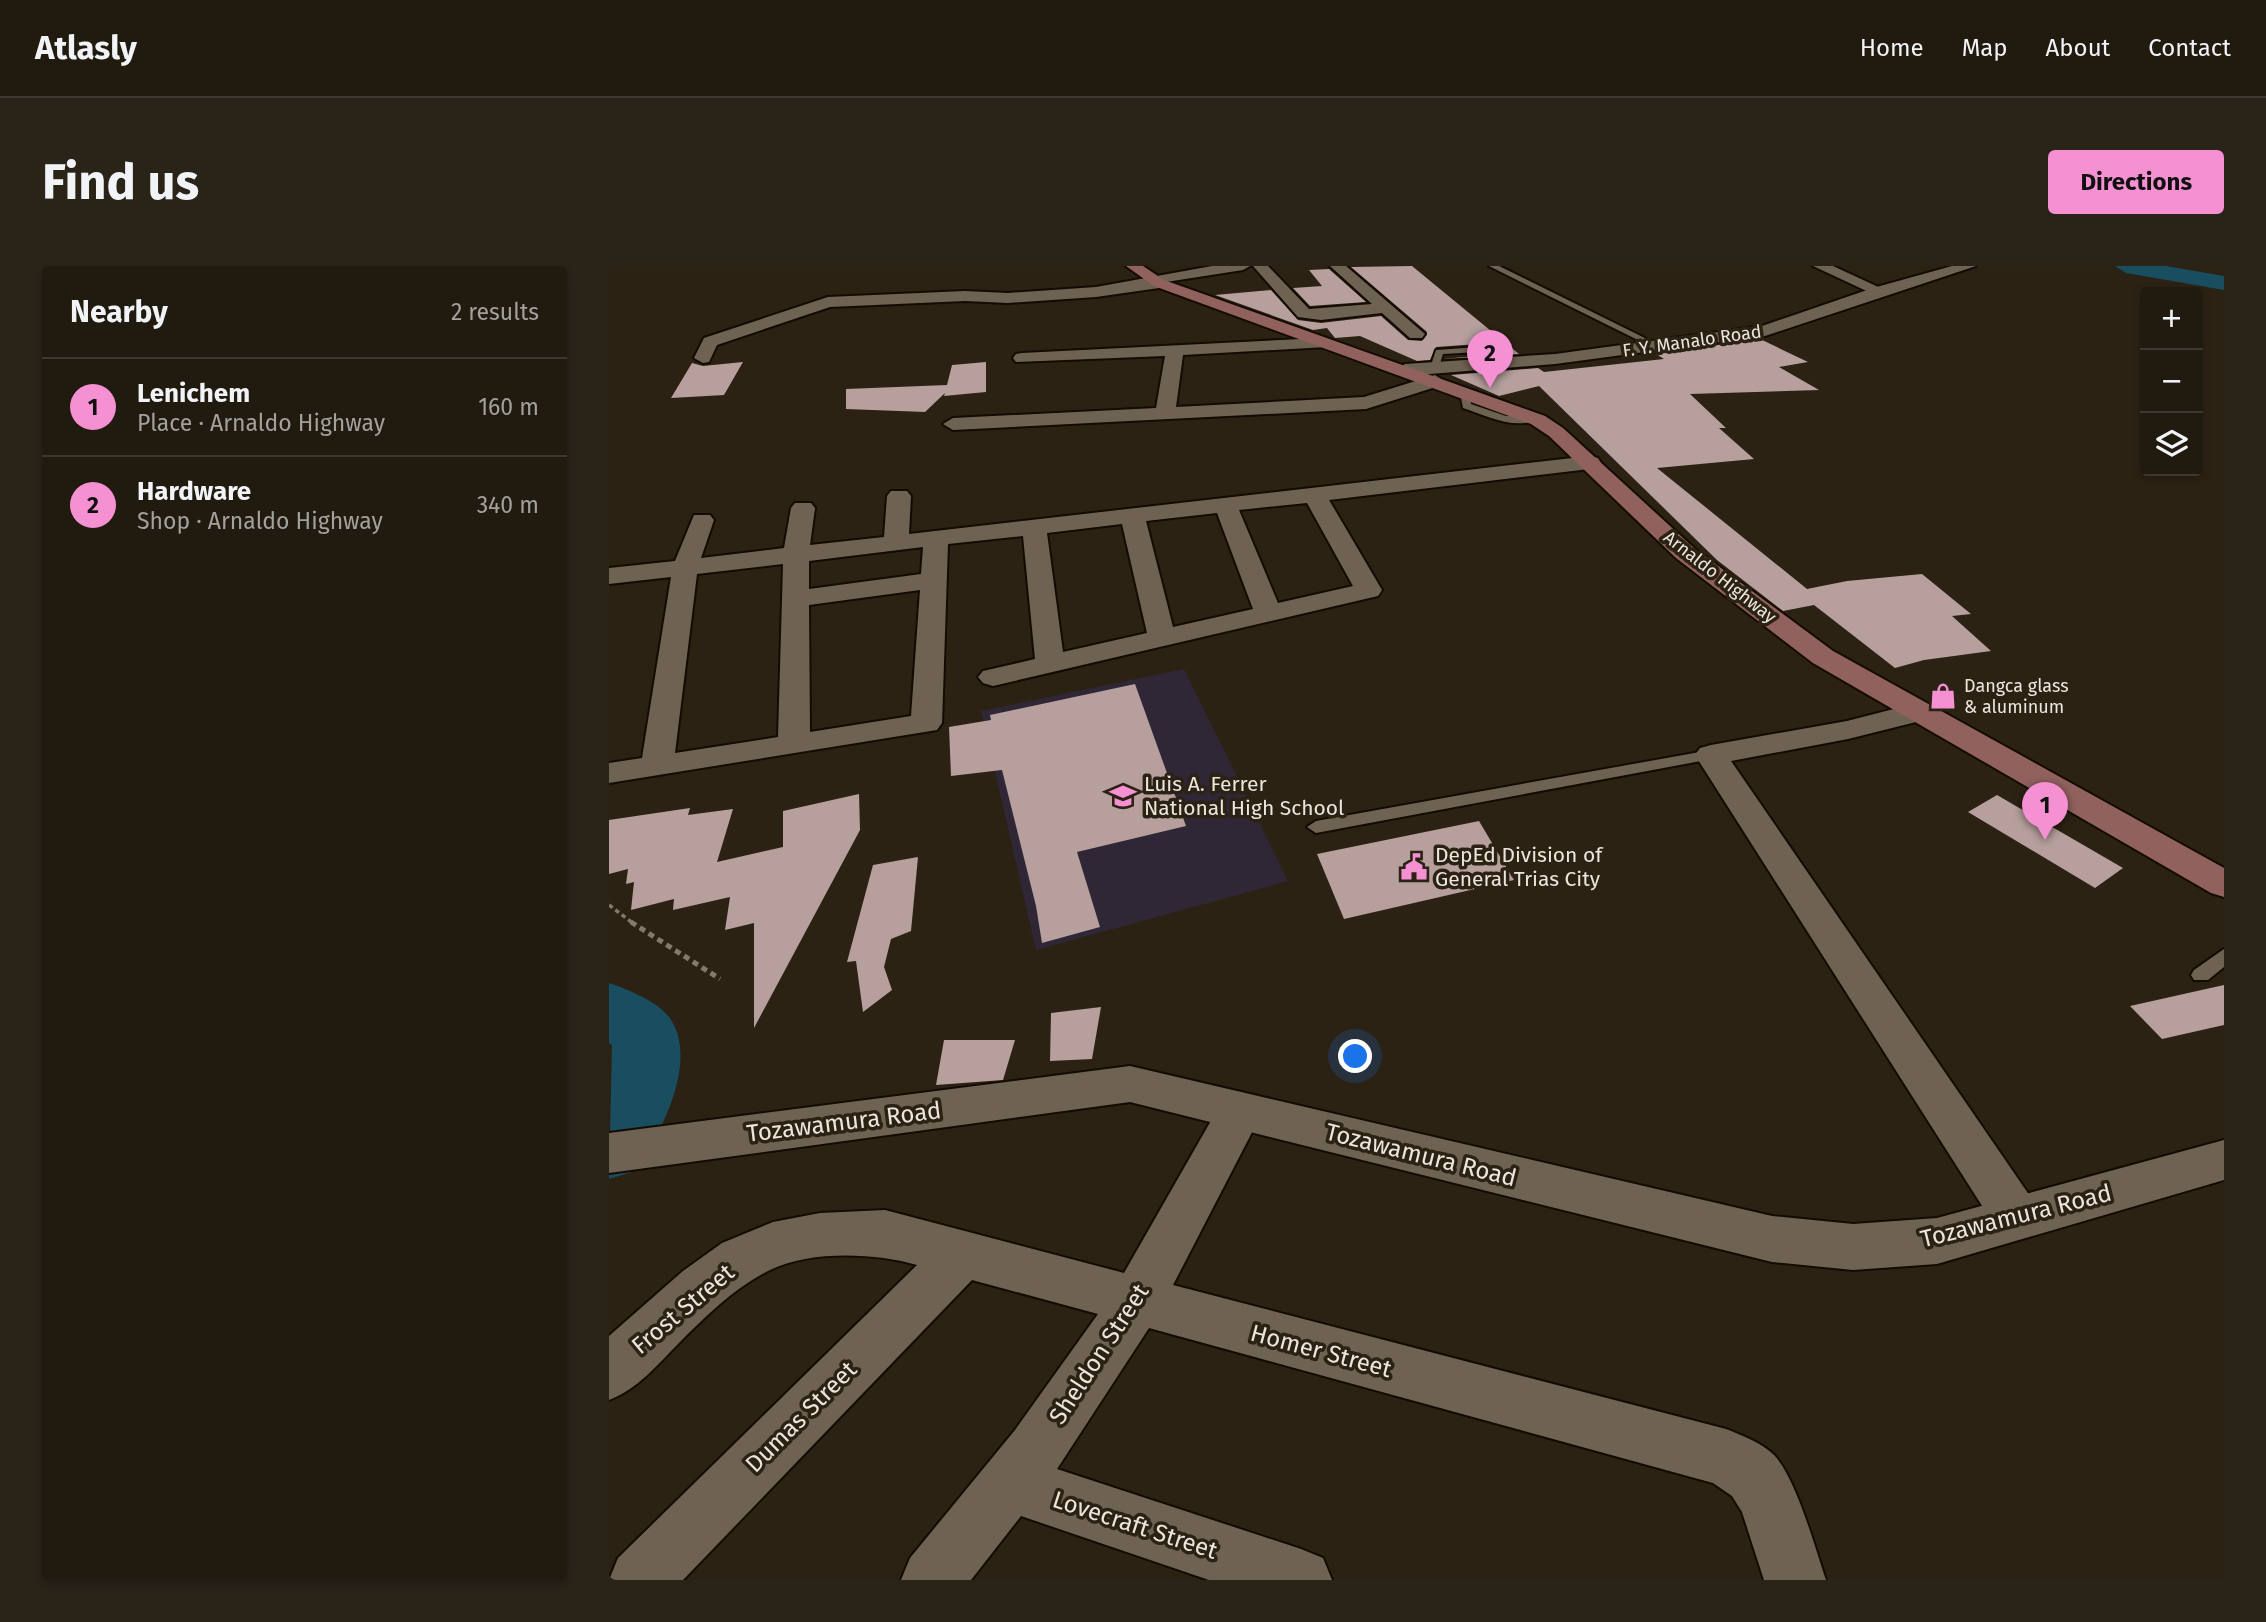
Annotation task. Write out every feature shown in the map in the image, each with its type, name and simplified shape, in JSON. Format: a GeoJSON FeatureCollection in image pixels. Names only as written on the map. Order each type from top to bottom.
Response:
{"type":"FeatureCollection","features":[{"type":"Feature","properties":{"kind":"main road","name":"Arnaldo Highway"},"geometry":{"type":"LineString","coordinates":[[1133,266],[1154,279],[1298,335],[1405,370],[1435,375],[1465,393],[1534,418],[1556,432],[1685,554],[1823,657],[2224,884]]}},
{"type":"Feature","properties":{"kind":"street"},"geometry":{"type":"LineString","coordinates":[[703,358],[710,342],[828,302],[1020,297],[1096,292],[1218,266]]}},
{"type":"Feature","properties":{"kind":"street"},"geometry":{"type":"LineString","coordinates":[[1199,269],[1243,266]]}},
{"type":"Feature","properties":{"kind":"street"},"geometry":{"type":"LineString","coordinates":[[1260,266],[1304,314],[1321,315],[1384,308]]}},
{"type":"Feature","properties":{"kind":"street"},"geometry":{"type":"LineString","coordinates":[[1337,266],[1416,334]]}},
{"type":"Feature","properties":{"kind":"street"},"geometry":{"type":"LineString","coordinates":[[1821,266],[1879,291]]}},
{"type":"Feature","properties":{"kind":"street","name":"F. Y. Manalo Road"},"geometry":{"type":"LineString","coordinates":[[953,424],[1366,403],[1435,375],[1765,331],[1879,291],[1969,266]]}},
{"type":"Feature","properties":{"kind":"street"},"geometry":{"type":"LineString","coordinates":[[1298,335],[1347,328]]}},
{"type":"Feature","properties":{"kind":"street"},"geometry":{"type":"LineString","coordinates":[[1022,358],[1321,343]]}},
{"type":"Feature","properties":{"kind":"street"},"geometry":{"type":"LineString","coordinates":[[1165,415],[1175,350]]}},
{"type":"Feature","properties":{"kind":"street"},"geometry":{"type":"LineString","coordinates":[[609,576],[1590,463]]}},
{"type":"Feature","properties":{"kind":"street"},"geometry":{"type":"LineString","coordinates":[[993,677],[1369,590],[1313,494]]}},
{"type":"Feature","properties":{"kind":"street"},"geometry":{"type":"LineString","coordinates":[[896,542],[899,496]]}},
{"type":"Feature","properties":{"kind":"street"},"geometry":{"type":"LineString","coordinates":[[1225,504],[1268,613]]}},
{"type":"Feature","properties":{"kind":"street"},"geometry":{"type":"LineString","coordinates":[[794,744],[796,554],[803,508]]}},
{"type":"Feature","properties":{"kind":"street"},"geometry":{"type":"LineString","coordinates":[[1132,515],[1162,638]]}},
{"type":"Feature","properties":{"kind":"street"},"geometry":{"type":"LineString","coordinates":[[657,765],[685,567],[702,520]]}},
{"type":"Feature","properties":{"kind":"street"},"geometry":{"type":"LineString","coordinates":[[1034,526],[1050,664]]}},
{"type":"Feature","properties":{"kind":"street"},"geometry":{"type":"LineString","coordinates":[[609,773],[926,723],[936,538]]}},
{"type":"Feature","properties":{"kind":"street"},"geometry":{"type":"LineString","coordinates":[[796,599],[934,580]]}},
{"type":"Feature","properties":{"kind":"street"},"geometry":{"type":"LineString","coordinates":[[1917,712],[1848,730],[1711,755],[2017,1218]]}},
{"type":"Feature","properties":{"kind":"street","name":"Tozawamura Road"},"geometry":{"type":"LineString","coordinates":[[609,1153],[1129,1084],[1772,1239],[1853,1247],[1937,1241],[2224,1160]]}},
{"type":"Feature","properties":{"kind":"street","name":"Sheldon Street"},"geometry":{"type":"LineString","coordinates":[[932,1580],[1010,1483],[1093,1370],[1136,1302],[1240,1111]]}},
{"type":"Feature","properties":{"kind":"street","name":"Frost Street"},"geometry":{"type":"LineString","coordinates":[[609,1373],[725,1269],[757,1251],[793,1239],[835,1233],[885,1233]]}},
{"type":"Feature","properties":{"kind":"street","name":"Homer Street"},"geometry":{"type":"LineString","coordinates":[[885,1233],[1726,1458],[1753,1475],[1774,1517],[1795,1580]]}},
{"type":"Feature","properties":{"kind":"street","name":"Dumas Street"},"geometry":{"type":"LineString","coordinates":[[640,1580],[963,1254]]}},
{"type":"Feature","properties":{"kind":"street","name":"Lovecraft Street"},"geometry":{"type":"LineString","coordinates":[[1010,1483],[1301,1580]]}},
{"type":"Feature","properties":{"kind":"lane"},"geometry":{"type":"LineString","coordinates":[[1493,266],[1659,347]]}},
{"type":"Feature","properties":{"kind":"lane"},"geometry":{"type":"LineString","coordinates":[[1435,375],[1439,352],[1493,349]]}},
{"type":"Feature","properties":{"kind":"lane"},"geometry":{"type":"LineString","coordinates":[[1316,827],[1711,755]]}},
{"type":"Feature","properties":{"kind":"lane"},"geometry":{"type":"LineString","coordinates":[[2201,975],[2224,957]]}},
{"type":"Feature","properties":{"kind":"path"},"geometry":{"type":"LineString","coordinates":[[609,905],[652,938],[720,979]]}},
{"type":"Feature","properties":{"kind":"shaded area","name":"Luis A. Ferrer National High School"},"geometry":{"type":"Polygon","coordinates":[[[1184,669],[1288,881],[1036,950],[981,711],[1184,669]]]}},
{"type":"Feature","properties":{"kind":"building"},"geometry":{"type":"Polygon","coordinates":[[[1412,266],[1519,354],[1444,359],[1496,354],[1498,350],[1493,343],[1436,347],[1430,360],[1417,361],[1360,336],[1335,338],[1327,328],[1313,330],[1215,295],[1271,290],[1298,320],[1321,323],[1381,316],[1408,340],[1422,341],[1427,332],[1351,267],[1412,266]]]}},
{"type":"Feature","properties":{"kind":"building"},"geometry":{"type":"Polygon","coordinates":[[[1329,269],[1366,302],[1310,306],[1293,288],[1322,286],[1309,270],[1329,269]]]}},
{"type":"Feature","properties":{"kind":"building"},"geometry":{"type":"Polygon","coordinates":[[[1760,339],[1808,362],[1779,367],[1819,390],[1690,394],[1726,428],[1719,428],[1754,459],[1657,468],[1807,589],[1847,581],[1922,574],[1971,614],[1952,616],[1991,651],[1924,660],[1895,668],[1814,605],[1783,611],[1717,560],[1539,386],[1499,396],[1451,375],[1538,368],[1544,372],[1664,359],[1656,354],[1760,339]]]}},
{"type":"Feature","properties":{"kind":"building"},"geometry":{"type":"Polygon","coordinates":[[[743,362],[724,395],[671,398],[692,363],[703,366],[743,362]]]}},
{"type":"Feature","properties":{"kind":"building"},"geometry":{"type":"Polygon","coordinates":[[[986,362],[986,392],[944,396],[945,393],[925,412],[846,409],[846,389],[947,385],[952,365],[986,362]]]}},
{"type":"Feature","properties":{"kind":"building"},"geometry":{"type":"Polygon","coordinates":[[[1135,684],[1186,826],[1077,852],[1100,927],[1042,943],[1036,906],[1002,770],[951,776],[949,727],[991,720],[990,715],[1135,684]]]}},
{"type":"Feature","properties":{"kind":"building"},"geometry":{"type":"Polygon","coordinates":[[[859,794],[860,830],[754,1028],[754,923],[725,930],[730,897],[673,910],[674,899],[631,910],[634,882],[626,884],[628,869],[609,874],[609,820],[690,808],[688,815],[733,809],[717,862],[783,847],[783,811],[859,794]]]}},
{"type":"Feature","properties":{"kind":"building"},"geometry":{"type":"Polygon","coordinates":[[[1997,795],[2123,868],[2095,888],[1968,812],[1997,795]]]}},
{"type":"Feature","properties":{"kind":"building","name":"DepEd Division of General Trias City"},"geometry":{"type":"Polygon","coordinates":[[[1479,821],[1514,880],[1344,919],[1317,854],[1479,821]]]}},
{"type":"Feature","properties":{"kind":"building"},"geometry":{"type":"Polygon","coordinates":[[[918,857],[911,931],[891,939],[884,967],[892,990],[863,1012],[856,961],[847,962],[873,865],[918,857]]]}},
{"type":"Feature","properties":{"kind":"building"},"geometry":{"type":"Polygon","coordinates":[[[2224,985],[2224,1025],[2162,1039],[2130,1006],[2224,985]]]}},
{"type":"Feature","properties":{"kind":"building"},"geometry":{"type":"Polygon","coordinates":[[[1101,1007],[1092,1059],[1050,1061],[1051,1013],[1101,1007]]]}},
{"type":"Feature","properties":{"kind":"building"},"geometry":{"type":"Polygon","coordinates":[[[944,1040],[1015,1040],[1003,1080],[936,1085],[944,1040]]]}},
{"type":"Feature","properties":{"kind":"waterway"},"geometry":{"type":"LineString","coordinates":[[2126,266],[2224,283]]}},
{"type":"Feature","properties":{"kind":"waterway"},"geometry":{"type":"LineString","coordinates":[[609,1008],[645,1034],[645,1067],[635,1108],[609,1148]]}},
{"type":"Feature","properties":{"kind":"place","name":"Hardware"},"geometry":{"type":"Point","coordinates":[1490,388]}},
{"type":"Feature","properties":{"kind":"place","name":"Dangca glass & aluminum"},"geometry":{"type":"Point","coordinates":[1943,696]}},
{"type":"Feature","properties":{"kind":"place","name":"Luis A. Ferrer National High School"},"geometry":{"type":"Point","coordinates":[1123,796]}},
{"type":"Feature","properties":{"kind":"place","name":"Lenichem"},"geometry":{"type":"Point","coordinates":[2045,840]}},
{"type":"Feature","properties":{"kind":"place","name":"DepEd Division of General Trias City"},"geometry":{"type":"Point","coordinates":[1414,867]}}]}
